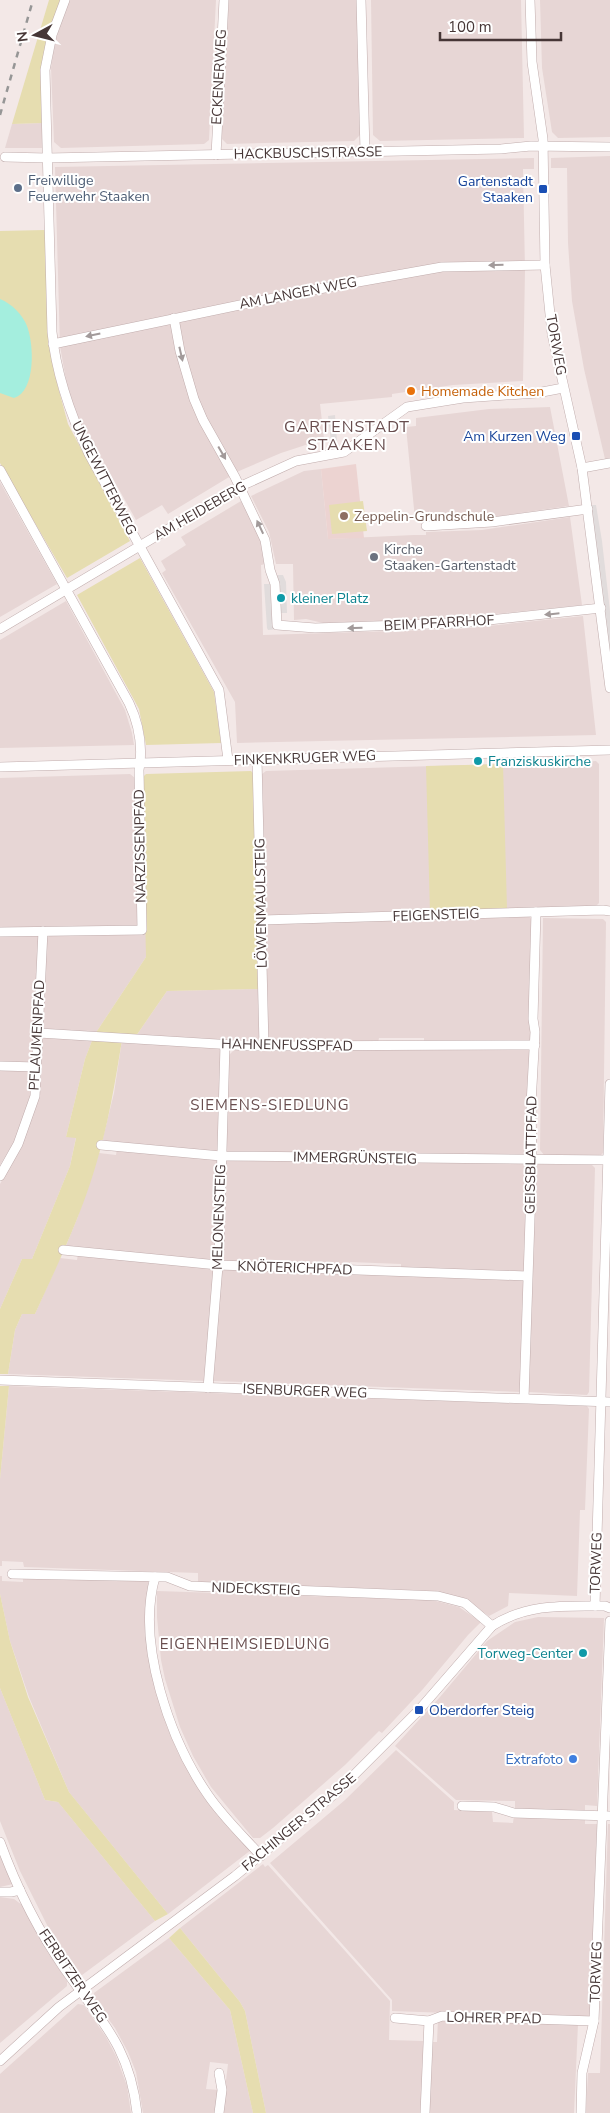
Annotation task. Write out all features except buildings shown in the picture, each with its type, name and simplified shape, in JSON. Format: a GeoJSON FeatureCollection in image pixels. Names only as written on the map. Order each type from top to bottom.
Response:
{"type":"FeatureCollection","features":[{"type":"Feature","properties":{"kind":"street","name":"UNGEWITTERWEG"},"geometry":{"type":"LineString","coordinates":[[65,0],[52,35],[45,70],[46,158],[53,344],[63,387],[76,427],[219,690],[228,760]]}},
{"type":"Feature","properties":{"kind":"street","name":"ECKENERWEG"},"geometry":{"type":"LineString","coordinates":[[216,155],[224,0]]}},
{"type":"Feature","properties":{"kind":"street"},"geometry":{"type":"LineString","coordinates":[[362,0],[364,152]]}},
{"type":"Feature","properties":{"kind":"street","name":"TORWEG"},"geometry":{"type":"LineString","coordinates":[[530,0],[532,62],[542,126],[545,265],[552,334],[582,468],[610,688]]}},
{"type":"Feature","properties":{"kind":"street","name":"HACKBUSCHSTRASSE"},"geometry":{"type":"LineString","coordinates":[[5,157],[46,158],[610,147]]}},
{"type":"Feature","properties":{"kind":"street","name":"AM LANGEN WEG"},"geometry":{"type":"LineString","coordinates":[[53,344],[302,292],[442,267],[545,265]]}},
{"type":"Feature","properties":{"kind":"street"},"geometry":{"type":"LineString","coordinates":[[174,318],[180,351],[194,399],[203,420],[239,487]]}},
{"type":"Feature","properties":{"kind":"street","name":"AM HEIDEBERG"},"geometry":{"type":"LineString","coordinates":[[0,629],[239,487],[288,464],[344,452],[407,407],[463,398],[537,393],[563,388]]}},
{"type":"Feature","properties":{"kind":"street"},"geometry":{"type":"LineString","coordinates":[[582,468],[610,463]]}},
{"type":"Feature","properties":{"kind":"street"},"geometry":{"type":"LineString","coordinates":[[0,470],[133,713],[138,730],[140,763]]}},
{"type":"Feature","properties":{"kind":"street","name":"BEIM PFARRHOF"},"geometry":{"type":"LineString","coordinates":[[239,487],[265,540],[270,570],[275,584],[277,625],[315,628],[461,623],[601,608]]}},
{"type":"Feature","properties":{"kind":"street"},"geometry":{"type":"LineString","coordinates":[[426,526],[492,522],[588,509]]}},
{"type":"Feature","properties":{"kind":"street","name":"FINKENKRUGER WEG"},"geometry":{"type":"LineString","coordinates":[[0,767],[610,750]]}},
{"type":"Feature","properties":{"kind":"street","name":"LÖWENMAULSTEIG"},"geometry":{"type":"LineString","coordinates":[[257,759],[264,1046]]}},
{"type":"Feature","properties":{"kind":"street","name":"NARZISSENPFAD"},"geometry":{"type":"LineString","coordinates":[[43,931],[142,930],[140,763]]}},
{"type":"Feature","properties":{"kind":"street","name":"FEIGENSTEIG"},"geometry":{"type":"LineString","coordinates":[[262,920],[610,911]]}},
{"type":"Feature","properties":{"kind":"street","name":"GEISSBLATTPFAD"},"geometry":{"type":"LineString","coordinates":[[524,1398],[535,1045],[533,1019],[536,912]]}},
{"type":"Feature","properties":{"kind":"street"},"geometry":{"type":"LineString","coordinates":[[0,932],[43,931]]}},
{"type":"Feature","properties":{"kind":"street","name":"PFLAUMENPFAD"},"geometry":{"type":"LineString","coordinates":[[0,1176],[21,1136],[34,1096],[39,1033],[43,931]]}},
{"type":"Feature","properties":{"kind":"street","name":"HAHNENFUSSPFAD"},"geometry":{"type":"LineString","coordinates":[[39,1033],[264,1046],[535,1045]]}},
{"type":"Feature","properties":{"kind":"street","name":"MELONENSTEIG"},"geometry":{"type":"LineString","coordinates":[[208,1388],[218,1265],[225,1045]]}},
{"type":"Feature","properties":{"kind":"street"},"geometry":{"type":"LineString","coordinates":[[0,1066],[37,1067]]}},
{"type":"Feature","properties":{"kind":"street","name":"TORWEG"},"geometry":{"type":"LineString","coordinates":[[610,1084],[606,1401],[595,1606],[610,1608]]}},
{"type":"Feature","properties":{"kind":"street","name":"IMMERGRÜNSTEIG"},"geometry":{"type":"LineString","coordinates":[[101,1145],[222,1156],[609,1160]]}},
{"type":"Feature","properties":{"kind":"street","name":"KNÖTERICHPFAD"},"geometry":{"type":"LineString","coordinates":[[64,1250],[218,1265],[527,1276]]}},
{"type":"Feature","properties":{"kind":"street","name":"ISENBURGER WEG"},"geometry":{"type":"LineString","coordinates":[[0,1380],[606,1401]]}},
{"type":"Feature","properties":{"kind":"street","name":"NIDECKSTEIG"},"geometry":{"type":"LineString","coordinates":[[12,1574],[155,1577],[174,1579],[190,1586],[438,1596],[465,1603],[492,1626]]}},
{"type":"Feature","properties":{"kind":"street"},"geometry":{"type":"LineString","coordinates":[[155,1577],[151,1595],[150,1628],[158,1679],[172,1725],[187,1759],[208,1795],[261,1856]]}},
{"type":"Feature","properties":{"kind":"street","name":"FACHINGER STRASSE"},"geometry":{"type":"LineString","coordinates":[[0,2061],[59,2007],[261,1856],[356,1775],[419,1710],[480,1637],[492,1626],[508,1617],[527,1610],[544,1607],[595,1606]]}},
{"type":"Feature","properties":{"kind":"street","name":"TORWEG"},"geometry":{"type":"LineString","coordinates":[[580,2113],[582,2073],[594,2020],[606,1816],[610,1621]]}},
{"type":"Feature","properties":{"kind":"street"},"geometry":{"type":"LineString","coordinates":[[462,1806],[494,1807],[514,1813],[606,1816]]}},
{"type":"Feature","properties":{"kind":"street","name":"FERBITZER WEG"},"geometry":{"type":"LineString","coordinates":[[0,1842],[20,1890],[51,1948],[112,2035],[124,2056],[131,2074],[137,2113]]}},
{"type":"Feature","properties":{"kind":"street"},"geometry":{"type":"LineString","coordinates":[[0,1892],[20,1890]]}},
{"type":"Feature","properties":{"kind":"street","name":"LOHRER PFAD"},"geometry":{"type":"LineString","coordinates":[[395,2018],[429,2021],[442,2016],[594,2020]]}},
{"type":"Feature","properties":{"kind":"street"},"geometry":{"type":"LineString","coordinates":[[425,2113],[429,2021]]}},
{"type":"Feature","properties":{"kind":"street"},"geometry":{"type":"LineString","coordinates":[[219,2073],[222,2090],[219,2113]]}},
{"type":"Feature","properties":{"kind":"shaded area"},"geometry":{"type":"Polygon","coordinates":[[[49,0],[60,0],[51,30],[43,123],[12,124],[49,0]]]}},
{"type":"Feature","properties":{"kind":"shaded area"},"geometry":{"type":"Polygon","coordinates":[[[68,0],[216,0],[209,140],[204,144],[61,148],[54,142],[51,68],[54,46],[68,0]]]}},
{"type":"Feature","properties":{"kind":"shaded area"},"geometry":{"type":"Polygon","coordinates":[[[229,0],[357,0],[360,135],[354,141],[227,144],[221,138],[229,0]]]}},
{"type":"Feature","properties":{"kind":"shaded area"},"geometry":{"type":"Polygon","coordinates":[[[371,0],[521,0],[524,138],[380,141],[373,135],[371,0]]]}},
{"type":"Feature","properties":{"kind":"shaded area"},"geometry":{"type":"Polygon","coordinates":[[[540,0],[610,0],[610,137],[558,138],[552,132],[542,68],[540,0]]]}},
{"type":"Feature","properties":{"kind":"shaded area"},"geometry":{"type":"Polygon","coordinates":[[[43,123],[42,148],[5,148],[12,124],[43,123]]]}},
{"type":"Feature","properties":{"kind":"shaded area"},"geometry":{"type":"Polygon","coordinates":[[[610,156],[610,458],[605,459],[584,369],[572,301],[568,243],[567,168],[551,168],[551,158],[610,156]]]}},
{"type":"Feature","properties":{"kind":"shaded area"},"geometry":{"type":"Polygon","coordinates":[[[534,158],[534,169],[523,169],[525,270],[523,381],[453,385],[392,394],[392,397],[320,404],[324,439],[281,453],[239,471],[168,514],[162,505],[136,520],[88,434],[79,424],[67,386],[60,346],[55,167],[534,158]]]}},
{"type":"Feature","properties":{"kind":"shaded area"},"geometry":{"type":"Polygon","coordinates":[[[45,230],[49,341],[68,424],[130,541],[67,578],[0,463],[0,231],[45,230]]]}},
{"type":"Feature","properties":{"kind":"shaded area"},"geometry":{"type":"Polygon","coordinates":[[[0,299],[22,317],[27,326],[31,344],[30,377],[21,394],[14,398],[0,393],[0,299]]]}},
{"type":"Feature","properties":{"kind":"shaded area"},"geometry":{"type":"Polygon","coordinates":[[[550,407],[569,506],[485,518],[415,519],[406,427],[416,426],[416,418],[489,409],[550,407]]]}},
{"type":"Feature","properties":{"kind":"shaded area"},"geometry":{"type":"Polygon","coordinates":[[[335,415],[337,441],[331,441],[328,416],[335,415]]]}},
{"type":"Feature","properties":{"kind":"shaded area","name":"Zeppelin-Grundschule"},"geometry":{"type":"Polygon","coordinates":[[[356,464],[364,538],[328,539],[321,469],[356,464]]]}},
{"type":"Feature","properties":{"kind":"shaded area"},"geometry":{"type":"Polygon","coordinates":[[[321,469],[328,539],[426,535],[426,532],[482,530],[570,517],[582,605],[448,619],[323,623],[306,619],[294,620],[293,564],[276,564],[269,532],[251,496],[304,471],[321,469]]]}},
{"type":"Feature","properties":{"kind":"shaded area"},"geometry":{"type":"Polygon","coordinates":[[[0,482],[57,584],[0,617],[0,482]]]}},
{"type":"Feature","properties":{"kind":"shaded area"},"geometry":{"type":"Polygon","coordinates":[[[241,501],[261,537],[266,564],[261,565],[263,635],[459,629],[583,616],[596,735],[237,743],[235,702],[162,573],[166,570],[161,561],[186,545],[181,537],[241,501]]]}},
{"type":"Feature","properties":{"kind":"shaded area"},"geometry":{"type":"Polygon","coordinates":[[[363,501],[367,531],[332,534],[329,505],[363,501]]]}},
{"type":"Feature","properties":{"kind":"shaded area"},"geometry":{"type":"Polygon","coordinates":[[[591,505],[596,505],[602,541],[610,611],[610,661],[591,505]]]}},
{"type":"Feature","properties":{"kind":"shaded area"},"geometry":{"type":"Polygon","coordinates":[[[140,558],[214,692],[221,743],[146,745],[139,709],[77,595],[140,558]]]}},
{"type":"Feature","properties":{"kind":"shaded area"},"geometry":{"type":"Polygon","coordinates":[[[277,575],[283,575],[286,582],[287,613],[281,613],[280,585],[277,575]]]}},
{"type":"Feature","properties":{"kind":"shaded area"},"geometry":{"type":"Polygon","coordinates":[[[264,584],[270,584],[272,620],[278,629],[268,630],[267,628],[264,584]]]}},
{"type":"Feature","properties":{"kind":"shaded area"},"geometry":{"type":"Polygon","coordinates":[[[66,601],[125,710],[134,745],[0,748],[0,640],[66,601]]]}},
{"type":"Feature","properties":{"kind":"shaded area"},"geometry":{"type":"Polygon","coordinates":[[[596,761],[599,764],[599,903],[595,907],[268,916],[265,914],[262,774],[266,771],[537,763],[582,765],[582,762],[596,761]]]}},
{"type":"Feature","properties":{"kind":"shaded area"},"geometry":{"type":"Polygon","coordinates":[[[503,764],[507,909],[430,912],[426,766],[503,764]]]}},
{"type":"Feature","properties":{"kind":"shaded area"},"geometry":{"type":"Polygon","coordinates":[[[251,771],[255,775],[260,989],[167,991],[136,1036],[95,1034],[146,957],[142,778],[146,774],[251,771]]]}},
{"type":"Feature","properties":{"kind":"shaded area"},"geometry":{"type":"Polygon","coordinates":[[[130,774],[135,778],[138,924],[136,926],[0,929],[0,778],[130,774]]]}},
{"type":"Feature","properties":{"kind":"shaded area"},"geometry":{"type":"Polygon","coordinates":[[[529,916],[531,919],[531,1040],[528,1043],[424,1043],[424,1038],[379,1038],[378,1043],[271,1044],[268,1041],[266,926],[268,923],[529,916]]]}},
{"type":"Feature","properties":{"kind":"shaded area"},"geometry":{"type":"Polygon","coordinates":[[[543,918],[603,919],[606,922],[603,1153],[599,1157],[545,1156],[540,1150],[543,918]]]}},
{"type":"Feature","properties":{"kind":"shaded area"},"geometry":{"type":"Polygon","coordinates":[[[146,933],[146,957],[95,1034],[44,1031],[42,1027],[47,938],[49,936],[146,933]]]}},
{"type":"Feature","properties":{"kind":"shaded area"},"geometry":{"type":"Polygon","coordinates":[[[0,934],[40,936],[33,1062],[30,1064],[0,1063],[0,934]]]}},
{"type":"Feature","properties":{"kind":"shaded area"},"geometry":{"type":"Polygon","coordinates":[[[260,989],[261,1039],[258,1041],[136,1036],[167,991],[260,989]]]}},
{"type":"Feature","properties":{"kind":"shaded area"},"geometry":{"type":"Polygon","coordinates":[[[44,1035],[93,1038],[85,1059],[66,1137],[76,1137],[70,1166],[32,1259],[22,1259],[0,1309],[0,1184],[18,1153],[38,1098],[42,1038],[44,1035]]]}},
{"type":"Feature","properties":{"kind":"shaded area"},"geometry":{"type":"Polygon","coordinates":[[[93,1038],[122,1040],[111,1104],[100,1152],[89,1187],[60,1260],[35,1314],[22,1314],[15,1330],[8,1374],[0,1374],[0,1309],[22,1259],[32,1259],[70,1166],[76,1138],[66,1137],[85,1059],[93,1038]]]}},
{"type":"Feature","properties":{"kind":"shaded area"},"geometry":{"type":"Polygon","coordinates":[[[122,1040],[219,1046],[221,1049],[220,1150],[217,1153],[102,1142],[114,1093],[122,1040]]]}},
{"type":"Feature","properties":{"kind":"shaded area"},"geometry":{"type":"Polygon","coordinates":[[[528,1047],[531,1050],[528,1155],[405,1156],[405,1151],[354,1150],[353,1155],[229,1153],[226,1151],[228,1056],[234,1050],[528,1047]]]}},
{"type":"Feature","properties":{"kind":"shaded area"},"geometry":{"type":"Polygon","coordinates":[[[0,1068],[30,1069],[32,1071],[31,1097],[17,1137],[0,1165],[0,1068]]]}},
{"type":"Feature","properties":{"kind":"shaded area"},"geometry":{"type":"Polygon","coordinates":[[[117,1149],[219,1160],[215,1260],[212,1262],[65,1248],[77,1219],[99,1153],[116,1155],[117,1149]]]}},
{"type":"Feature","properties":{"kind":"shaded area"},"geometry":{"type":"Polygon","coordinates":[[[229,1158],[525,1163],[527,1165],[524,1271],[521,1273],[401,1269],[401,1264],[350,1262],[349,1267],[225,1263],[222,1260],[226,1160],[229,1158]]]}},
{"type":"Feature","properties":{"kind":"shaded area"},"geometry":{"type":"Polygon","coordinates":[[[537,1164],[592,1165],[595,1168],[589,1392],[587,1395],[528,1392],[535,1166],[537,1164]]]}},
{"type":"Feature","properties":{"kind":"shaded area"},"geometry":{"type":"Polygon","coordinates":[[[78,1254],[212,1267],[215,1269],[206,1381],[8,1374],[15,1330],[22,1314],[35,1314],[60,1258],[77,1260],[78,1254]]]}},
{"type":"Feature","properties":{"kind":"shaded area"},"geometry":{"type":"Polygon","coordinates":[[[224,1268],[522,1278],[524,1280],[521,1392],[213,1381],[222,1270],[224,1268]]]}},
{"type":"Feature","properties":{"kind":"shaded area"},"geometry":{"type":"Polygon","coordinates":[[[0,1386],[9,1386],[0,1479],[0,1386]]]}},
{"type":"Feature","properties":{"kind":"shaded area"},"geometry":{"type":"Polygon","coordinates":[[[9,1386],[587,1406],[589,1409],[585,1510],[580,1510],[577,1596],[509,1593],[508,1606],[489,1616],[466,1600],[436,1591],[198,1582],[198,1573],[24,1567],[23,1562],[2,1561],[2,1566],[0,1566],[0,1479],[9,1386]]]}},
{"type":"Feature","properties":{"kind":"shaded area"},"geometry":{"type":"Polygon","coordinates":[[[0,1576],[2,1576],[2,1581],[23,1582],[23,1577],[148,1581],[148,1625],[145,1625],[148,1656],[167,1727],[178,1753],[203,1796],[218,1816],[220,1815],[251,1850],[168,1914],[69,1792],[29,1697],[10,1641],[0,1594],[0,1576]]]}},
{"type":"Feature","properties":{"kind":"shaded area"},"geometry":{"type":"Polygon","coordinates":[[[157,1591],[432,1600],[459,1607],[481,1622],[382,1733],[379,1731],[345,1765],[273,1828],[260,1838],[253,1838],[211,1787],[193,1756],[180,1727],[161,1660],[157,1617],[157,1591]]]}},
{"type":"Feature","properties":{"kind":"shaded area"},"geometry":{"type":"Polygon","coordinates":[[[0,1594],[10,1641],[28,1697],[69,1792],[168,1914],[155,1921],[58,1802],[45,1800],[0,1688],[0,1594]]]}},
{"type":"Feature","properties":{"kind":"shaded area"},"geometry":{"type":"Polygon","coordinates":[[[538,1617],[604,1618],[597,1806],[585,1805],[585,1811],[515,1809],[515,1801],[456,1800],[395,1746],[440,1697],[487,1641],[515,1622],[538,1617]]]}},
{"type":"Feature","properties":{"kind":"shaded area"},"geometry":{"type":"Polygon","coordinates":[[[0,1688],[45,1800],[58,1802],[155,1921],[82,1975],[77,1974],[49,1929],[20,1871],[0,1821],[0,1688]]]}},
{"type":"Feature","properties":{"kind":"shaded area"},"geometry":{"type":"Polygon","coordinates":[[[396,1750],[454,1802],[454,1810],[492,1812],[493,1822],[513,1823],[514,1815],[585,1817],[585,1824],[597,1824],[590,2018],[392,2011],[392,2000],[270,1863],[345,1800],[396,1750]]]}},
{"type":"Feature","properties":{"kind":"shaded area"},"geometry":{"type":"Polygon","coordinates":[[[608,1824],[610,1824],[610,2113],[586,2113],[588,2073],[600,2073],[608,1824]]]}},
{"type":"Feature","properties":{"kind":"shaded area"},"geometry":{"type":"Polygon","coordinates":[[[0,1856],[13,1884],[0,1887],[0,1856]]]}},
{"type":"Feature","properties":{"kind":"shaded area"},"geometry":{"type":"Polygon","coordinates":[[[263,1864],[265,1867],[268,1865],[390,2001],[389,2040],[424,2041],[422,2113],[266,2113],[245,2011],[240,2002],[180,1928],[263,1864]]]}},
{"type":"Feature","properties":{"kind":"shaded area"},"geometry":{"type":"Polygon","coordinates":[[[0,1897],[14,1899],[22,1905],[48,1953],[67,1981],[67,1986],[0,2043],[0,1897]]]}},
{"type":"Feature","properties":{"kind":"shaded area"},"geometry":{"type":"Polygon","coordinates":[[[180,1928],[240,2002],[245,2011],[266,2113],[253,2113],[230,2010],[169,1938],[180,1928]]]}},
{"type":"Feature","properties":{"kind":"shaded area"},"geometry":{"type":"Polygon","coordinates":[[[169,1938],[230,2010],[253,2113],[222,2113],[228,2064],[210,2062],[206,2089],[219,2090],[217,2113],[143,2113],[136,2072],[128,2052],[115,2028],[93,1998],[94,1993],[169,1938]]]}},
{"type":"Feature","properties":{"kind":"shaded area"},"geometry":{"type":"Polygon","coordinates":[[[78,2004],[84,2005],[106,2037],[116,2056],[127,2086],[131,2113],[0,2113],[0,2074],[78,2004]]]}},
{"type":"Feature","properties":{"kind":"shaded area"},"geometry":{"type":"Polygon","coordinates":[[[438,2019],[578,2024],[574,2113],[428,2113],[431,2042],[437,2042],[438,2019]]]}},
{"type":"Feature","properties":{"kind":"railway"},"geometry":{"type":"LineString","coordinates":[[0,115],[33,0]]}},
{"type":"Feature","properties":{"kind":"place","name":"Freiwillige Feuerwehr Staaken"},"geometry":{"type":"Point","coordinates":[18,188]}},
{"type":"Feature","properties":{"kind":"place","name":"Gartenstadt Staaken"},"geometry":{"type":"Point","coordinates":[543,189]}},
{"type":"Feature","properties":{"kind":"place","name":"Homemade Kitchen"},"geometry":{"type":"Point","coordinates":[411,391]}},
{"type":"Feature","properties":{"kind":"place","name":"Am Kurzen Weg"},"geometry":{"type":"Point","coordinates":[576,436]}},
{"type":"Feature","properties":{"kind":"place","name":"Zeppelin-Grundschule"},"geometry":{"type":"Point","coordinates":[344,516]}},
{"type":"Feature","properties":{"kind":"place","name":"Kirche Staaken-Gartenstadt"},"geometry":{"type":"Point","coordinates":[374,557]}},
{"type":"Feature","properties":{"kind":"place","name":"kleiner Platz"},"geometry":{"type":"Point","coordinates":[281,598]}},
{"type":"Feature","properties":{"kind":"place","name":"Franziskuskirche"},"geometry":{"type":"Point","coordinates":[478,761]}},
{"type":"Feature","properties":{"kind":"place","name":"Torweg-Center"},"geometry":{"type":"Point","coordinates":[583,1653]}},
{"type":"Feature","properties":{"kind":"place","name":"Oberdorfer Steig"},"geometry":{"type":"Point","coordinates":[419,1710]}},
{"type":"Feature","properties":{"kind":"place","name":"Extrafoto"},"geometry":{"type":"Point","coordinates":[573,1759]}},
{"type":"Feature","properties":{"kind":"district","name":"GARTENSTADT STAAKEN"},"geometry":{"type":"Point","coordinates":[347,436]}},
{"type":"Feature","properties":{"kind":"district","name":"SIEMENS-SIEDLUNG"},"geometry":{"type":"Point","coordinates":[270,1105]}},
{"type":"Feature","properties":{"kind":"district","name":"EIGENHEIMSIEDLUNG"},"geometry":{"type":"Point","coordinates":[245,1644]}}]}
